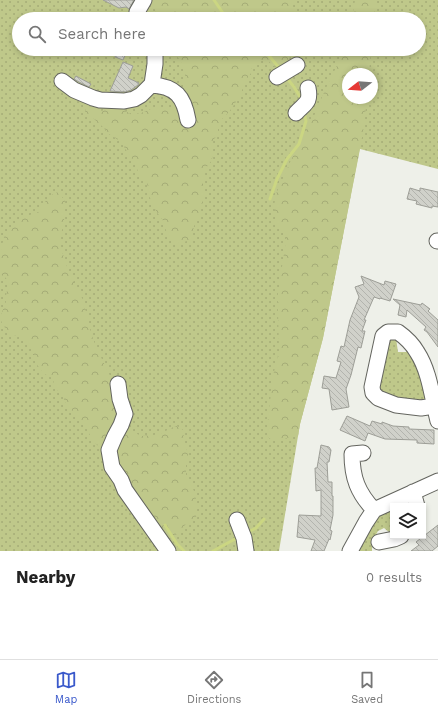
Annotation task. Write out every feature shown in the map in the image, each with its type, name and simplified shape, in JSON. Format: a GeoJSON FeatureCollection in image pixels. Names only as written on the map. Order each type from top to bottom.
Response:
{"type":"FeatureCollection","features":[{"type":"Feature","properties":{"kind":"street"},"geometry":{"type":"LineString","coordinates":[[62,81],[74,90],[100,100],[124,101],[134,99],[141,95],[151,85],[155,56]]}},
{"type":"Feature","properties":{"kind":"street"},"geometry":{"type":"LineString","coordinates":[[151,85],[160,85],[170,88],[178,95],[186,108],[188,120]]}},
{"type":"Feature","properties":{"kind":"street"},"geometry":{"type":"LineString","coordinates":[[434,406],[421,408],[396,405],[378,398],[373,394],[372,387],[380,348],[383,336],[388,332],[398,332],[417,351],[427,376],[438,421]]}},
{"type":"Feature","properties":{"kind":"street"},"geometry":{"type":"LineString","coordinates":[[118,384],[120,399],[125,414],[109,450],[112,467],[121,480],[125,490],[168,551]]}},
{"type":"Feature","properties":{"kind":"street"},"geometry":{"type":"LineString","coordinates":[[362,454],[352,454],[352,465],[359,491],[365,501],[374,510]]}},
{"type":"Feature","properties":{"kind":"street"},"geometry":{"type":"LineString","coordinates":[[350,551],[374,510],[415,499],[438,481]]}},
{"type":"Feature","properties":{"kind":"street"},"geometry":{"type":"LineString","coordinates":[[237,520],[244,538],[246,551]]}},
{"type":"Feature","properties":{"kind":"street"},"geometry":{"type":"LineString","coordinates":[[379,542],[394,539]]}},
{"type":"Feature","properties":{"kind":"green space"},"geometry":{"type":"Polygon","coordinates":[[[0,0],[438,0],[438,169],[360,149],[323,338],[300,424],[279,551],[0,551],[0,0]]]}},
{"type":"Feature","properties":{"kind":"green space"},"geometry":{"type":"Polygon","coordinates":[[[153,0],[292,0],[294,12],[156,12],[152,3],[153,0]]]}},
{"type":"Feature","properties":{"kind":"green space"},"geometry":{"type":"Polygon","coordinates":[[[355,0],[376,0],[375,12],[353,12],[355,0]]]}},
{"type":"Feature","properties":{"kind":"green space"},"geometry":{"type":"Polygon","coordinates":[[[177,56],[290,56],[282,67],[274,67],[267,59],[258,61],[252,65],[251,73],[245,82],[240,96],[229,112],[218,123],[218,135],[213,140],[212,160],[203,174],[203,201],[200,214],[194,226],[191,240],[173,244],[167,234],[164,222],[156,211],[150,198],[147,183],[140,178],[136,165],[120,141],[109,134],[100,124],[85,112],[86,106],[102,111],[109,105],[124,110],[132,115],[153,108],[177,108],[184,97],[185,81],[185,69],[177,56]]]}},
{"type":"Feature","properties":{"kind":"green space"},"geometry":{"type":"Polygon","coordinates":[[[342,56],[370,56],[369,68],[342,68],[342,104],[366,104],[363,132],[323,338],[298,436],[273,441],[268,437],[267,427],[273,376],[279,351],[278,293],[287,234],[276,223],[274,206],[276,194],[291,160],[314,116],[342,56]]]}},
{"type":"Feature","properties":{"kind":"green space"},"geometry":{"type":"Polygon","coordinates":[[[58,192],[65,201],[64,222],[59,242],[69,273],[83,300],[96,347],[113,382],[124,421],[130,431],[142,436],[162,433],[177,426],[183,430],[188,454],[186,476],[194,491],[197,503],[196,518],[187,523],[172,539],[163,535],[104,451],[94,442],[84,424],[66,404],[62,395],[53,386],[54,379],[43,373],[38,366],[30,347],[22,337],[13,335],[7,331],[0,317],[6,302],[8,285],[6,278],[0,274],[0,254],[5,233],[24,217],[38,212],[49,196],[58,192]]]}},
{"type":"Feature","properties":{"kind":"green space"},"geometry":{"type":"Polygon","coordinates":[[[396,338],[398,352],[406,352],[406,349],[420,368],[426,400],[425,402],[391,400],[377,389],[388,339],[396,338]]]}},
{"type":"Feature","properties":{"kind":"green space"},"geometry":{"type":"Polygon","coordinates":[[[390,507],[390,532],[384,528],[378,531],[372,542],[372,551],[356,551],[372,523],[384,510],[390,507]]]}},
{"type":"Feature","properties":{"kind":"building"},"geometry":{"type":"Polygon","coordinates":[[[103,0],[134,0],[129,9],[126,7],[119,8],[103,0]]]}},
{"type":"Feature","properties":{"kind":"building"},"geometry":{"type":"Polygon","coordinates":[[[115,56],[125,56],[123,60],[115,56]]]}},
{"type":"Feature","properties":{"kind":"building"},"geometry":{"type":"Polygon","coordinates":[[[123,62],[133,66],[128,78],[139,83],[131,90],[125,92],[110,91],[123,62]]]}},
{"type":"Feature","properties":{"kind":"building"},"geometry":{"type":"Polygon","coordinates":[[[76,76],[91,84],[89,87],[74,79],[76,76]]]}},
{"type":"Feature","properties":{"kind":"building"},"geometry":{"type":"Polygon","coordinates":[[[410,188],[420,191],[420,188],[438,192],[438,207],[432,206],[432,208],[416,204],[417,201],[407,199],[410,188]]]}},
{"type":"Feature","properties":{"kind":"building"},"geometry":{"type":"Polygon","coordinates":[[[361,276],[384,285],[385,281],[396,284],[390,301],[374,297],[364,320],[366,320],[362,331],[365,331],[361,348],[358,347],[346,389],[349,407],[332,410],[329,389],[322,388],[324,376],[336,378],[341,362],[337,361],[341,346],[344,347],[350,320],[359,297],[355,287],[364,284],[361,276]]]}},
{"type":"Feature","properties":{"kind":"building"},"geometry":{"type":"Polygon","coordinates":[[[393,299],[421,305],[422,303],[430,309],[428,311],[438,320],[438,347],[424,330],[426,327],[407,310],[406,317],[398,315],[400,305],[393,299]]]}},
{"type":"Feature","properties":{"kind":"building"},"geometry":{"type":"Polygon","coordinates":[[[347,416],[370,426],[372,421],[382,424],[382,422],[393,426],[409,427],[409,429],[434,430],[434,444],[417,443],[417,440],[385,439],[368,433],[365,441],[340,430],[347,416]]]}},
{"type":"Feature","properties":{"kind":"building"},"geometry":{"type":"Polygon","coordinates":[[[321,445],[329,447],[331,450],[329,462],[327,462],[328,482],[332,482],[333,515],[330,530],[332,531],[330,540],[329,539],[324,551],[311,551],[315,540],[297,537],[299,515],[321,516],[321,490],[316,491],[315,468],[317,468],[321,445]]]}},
{"type":"Feature","properties":{"kind":"building"},"geometry":{"type":"Polygon","coordinates":[[[438,525],[438,546],[432,551],[411,551],[419,545],[416,542],[420,539],[426,539],[426,534],[438,525]]]}},
{"type":"Feature","properties":{"kind":"waterway"},"geometry":{"type":"LineString","coordinates":[[214,0],[222,12]]}},
{"type":"Feature","properties":{"kind":"waterway"},"geometry":{"type":"LineString","coordinates":[[269,56],[280,69]]}},
{"type":"Feature","properties":{"kind":"waterway"},"geometry":{"type":"LineString","coordinates":[[286,77],[302,100]]}},
{"type":"Feature","properties":{"kind":"waterway"},"geometry":{"type":"LineString","coordinates":[[270,199],[277,179],[287,159],[299,144],[306,121],[304,112]]}},
{"type":"Feature","properties":{"kind":"waterway"},"geometry":{"type":"LineString","coordinates":[[250,531],[256,528],[264,519]]}},
{"type":"Feature","properties":{"kind":"waterway"},"geometry":{"type":"LineString","coordinates":[[165,525],[177,544],[184,551]]}},
{"type":"Feature","properties":{"kind":"waterway"},"geometry":{"type":"LineString","coordinates":[[213,551],[235,539]]}}]}
